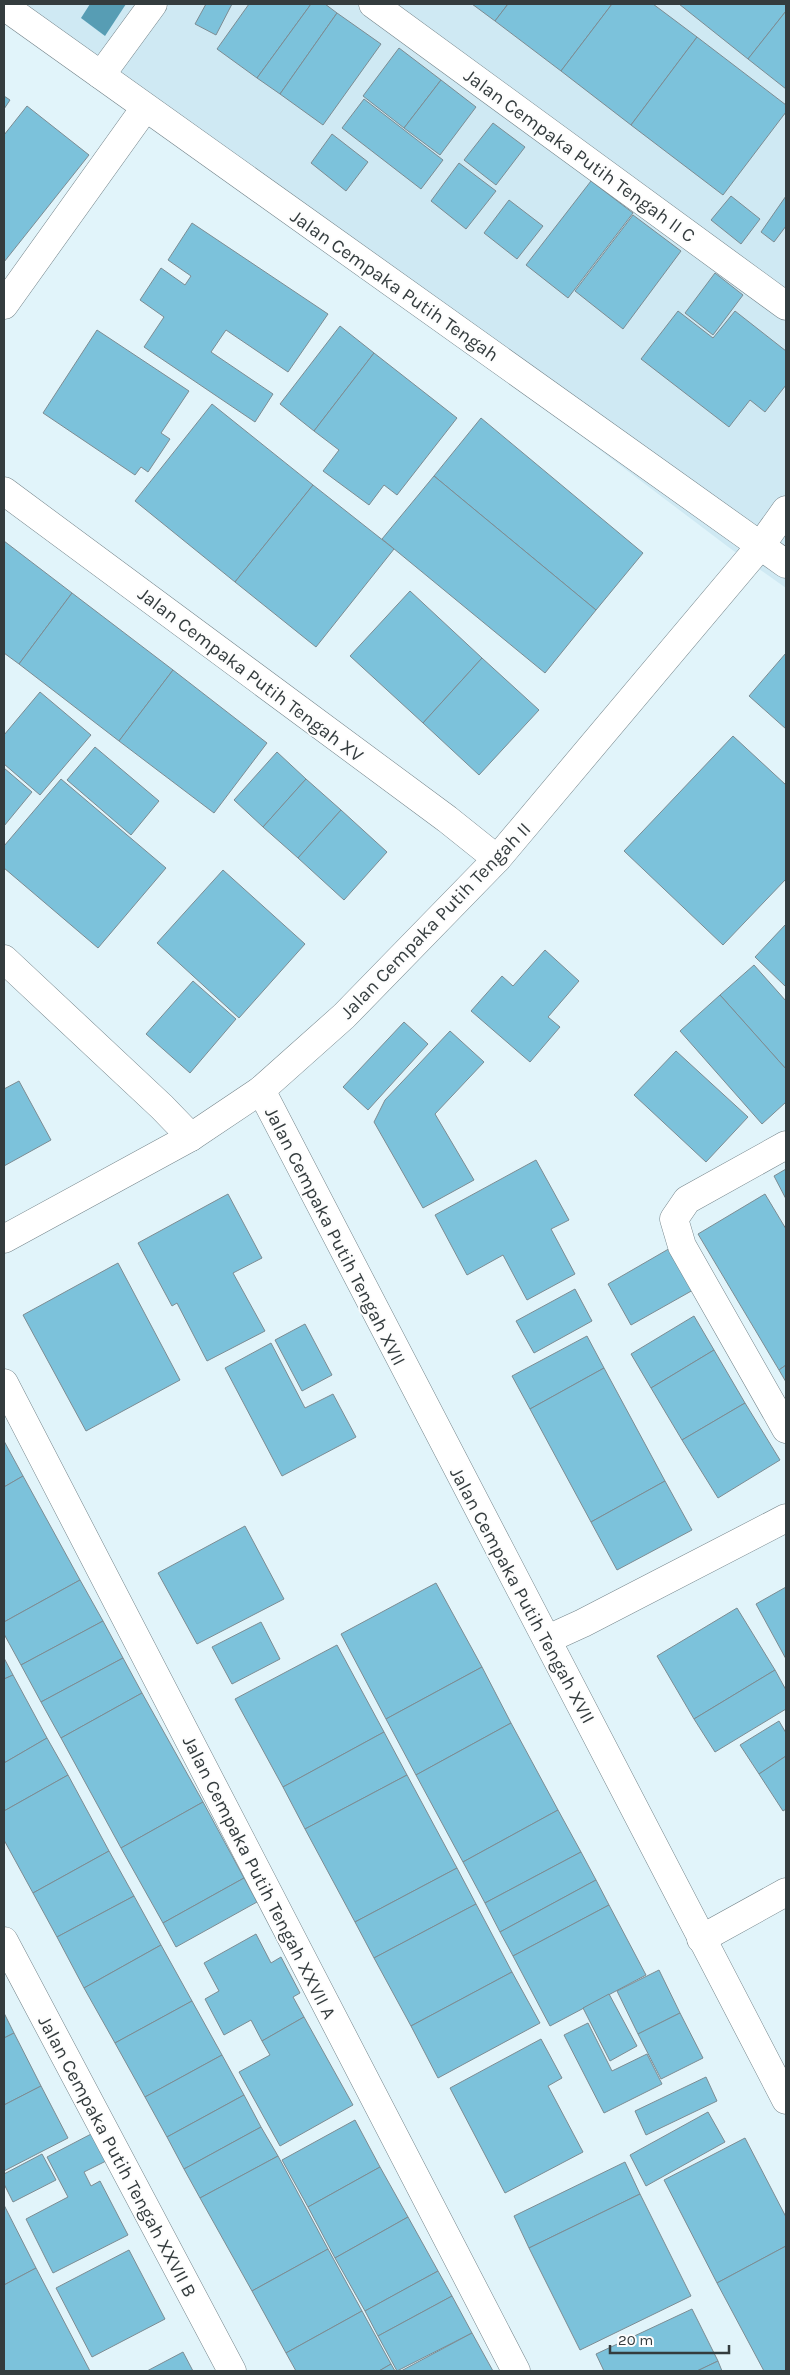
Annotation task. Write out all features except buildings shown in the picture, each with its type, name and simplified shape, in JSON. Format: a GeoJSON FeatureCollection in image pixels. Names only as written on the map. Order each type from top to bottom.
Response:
{"type":"FeatureCollection","features":[{"type":"Feature","properties":{"kind":"street"},"geometry":{"type":"LineString","coordinates":[[101,75],[153,4]]}},
{"type":"Feature","properties":{"kind":"street","name":"Jalan Cempaka Putih Tengah II C"},"geometry":{"type":"LineString","coordinates":[[373,4],[786,306]]}},
{"type":"Feature","properties":{"kind":"street","name":"Jalan Cempaka Putih Tengah"},"geometry":{"type":"LineString","coordinates":[[4,6],[786,564]]}},
{"type":"Feature","properties":{"kind":"street"},"geometry":{"type":"LineString","coordinates":[[4,305],[145,108]]}},
{"type":"Feature","properties":{"kind":"street","name":"Jalan Cempaka Putih Tengah XV"},"geometry":{"type":"LineString","coordinates":[[4,491],[448,819],[497,859]]}},
{"type":"Feature","properties":{"kind":"street","name":"Jalan Cempaka Putih Tengah II"},"geometry":{"type":"LineString","coordinates":[[4,1239],[191,1137],[261,1090],[344,1016],[497,859],[761,545],[786,510]]}},
{"type":"Feature","properties":{"kind":"street"},"geometry":{"type":"LineString","coordinates":[[4,959],[162,1107],[191,1137]]}},
{"type":"Feature","properties":{"kind":"street","name":"Jalan Cempaka Putih Tengah XVII"},"geometry":{"type":"LineString","coordinates":[[261,1090],[786,2100]]}},
{"type":"Feature","properties":{"kind":"street"},"geometry":{"type":"LineString","coordinates":[[786,1145],[687,1200],[674,1219],[682,1246],[786,1429]]}},
{"type":"Feature","properties":{"kind":"street","name":"Jalan Cempaka Putih Tengah XXVII A"},"geometry":{"type":"LineString","coordinates":[[4,1383],[516,2371]]}},
{"type":"Feature","properties":{"kind":"street"},"geometry":{"type":"LineString","coordinates":[[548,1639],[583,1623],[786,1518]]}},
{"type":"Feature","properties":{"kind":"street"},"geometry":{"type":"LineString","coordinates":[[701,1939],[786,1892]]}},
{"type":"Feature","properties":{"kind":"street","name":"Jalan Cempaka Putih Tengah XXVII B"},"geometry":{"type":"LineString","coordinates":[[4,1941],[232,2371]]}},
{"type":"Feature","properties":{"kind":"shaded area"},"geometry":{"type":"Polygon","coordinates":[[[10,4],[786,4],[786,588],[731,549],[10,4]]]}},
{"type":"Feature","properties":{"kind":"water"},"geometry":{"type":"Polygon","coordinates":[[[90,4],[126,4],[105,36],[81,18],[90,4]]]}}]}
